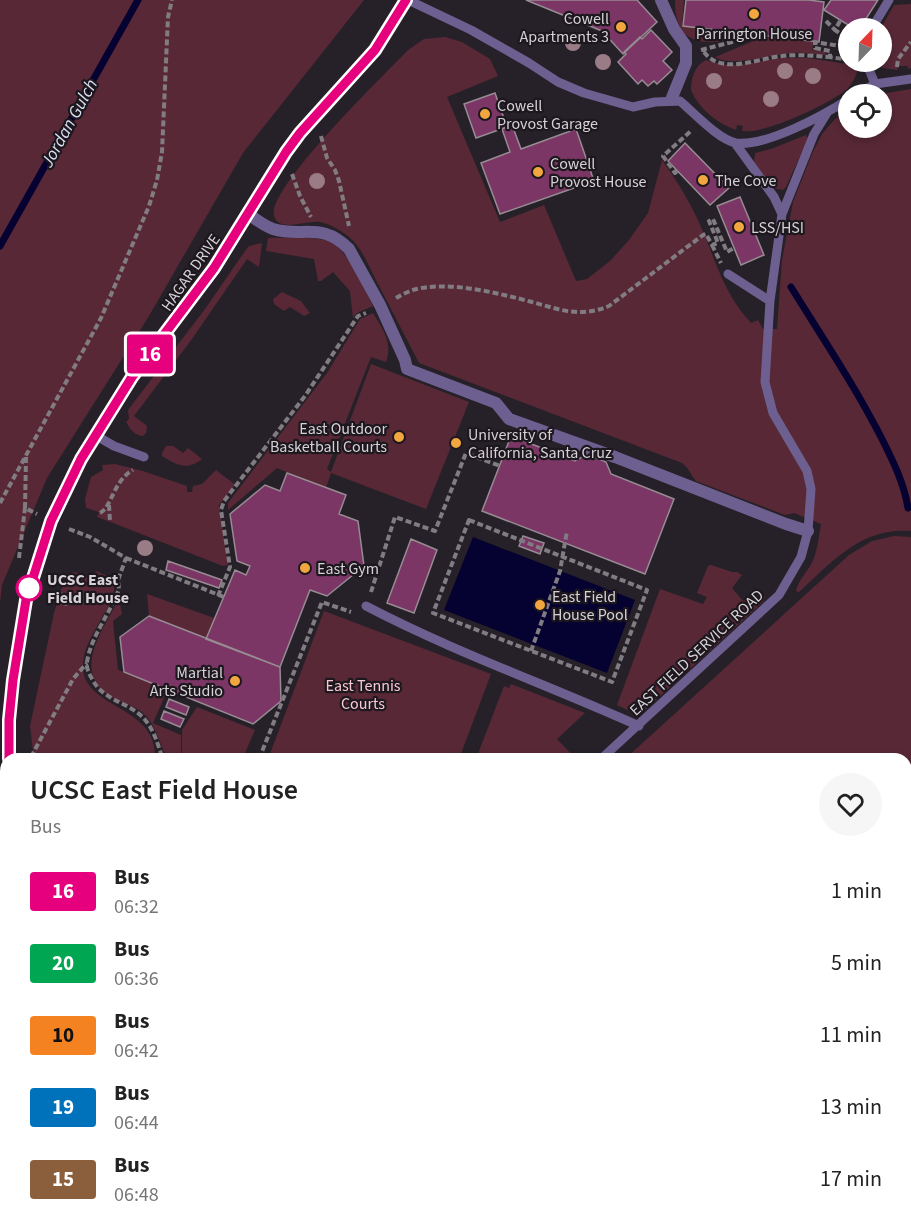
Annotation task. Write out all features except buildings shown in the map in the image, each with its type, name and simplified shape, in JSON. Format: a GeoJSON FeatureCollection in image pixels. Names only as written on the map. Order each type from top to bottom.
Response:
{"type":"FeatureCollection","features":[{"type":"Feature","properties":{"kind":"main road","name":"HAGAR DRIVE"},"geometry":{"type":"LineString","coordinates":[[9,753],[9,720],[13,680],[26,600],[51,521],[66,488],[95,435],[132,377],[208,277],[286,152],[300,133],[375,50],[407,0]]}},
{"type":"Feature","properties":{"kind":"street"},"geometry":{"type":"LineString","coordinates":[[661,0],[674,29],[686,46],[686,63],[671,100]]}},
{"type":"Feature","properties":{"kind":"street"},"geometry":{"type":"LineString","coordinates":[[248,214],[272,229],[329,233],[349,249],[380,305],[407,369],[496,402],[509,419],[615,457],[786,525],[808,531]]}},
{"type":"Feature","properties":{"kind":"lane"},"geometry":{"type":"LineString","coordinates":[[407,0],[471,30],[558,82],[584,93],[633,107],[671,100],[680,101],[715,131],[735,143],[774,197],[782,214]]}},
{"type":"Feature","properties":{"kind":"lane"},"geometry":{"type":"LineString","coordinates":[[878,18],[889,0]]}},
{"type":"Feature","properties":{"kind":"lane"},"geometry":{"type":"LineString","coordinates":[[870,72],[875,84],[911,79]]}},
{"type":"Feature","properties":{"kind":"lane"},"geometry":{"type":"LineString","coordinates":[[735,143],[774,137],[838,106]]}},
{"type":"Feature","properties":{"kind":"lane","name":"EAST FIELD SERVICE ROAD"},"geometry":{"type":"LineString","coordinates":[[608,753],[779,595],[801,557],[808,531],[811,489],[807,471],[773,414],[765,382],[770,301],[782,214],[814,134],[827,113]]}},
{"type":"Feature","properties":{"kind":"lane"},"geometry":{"type":"LineString","coordinates":[[728,274],[770,301]]}},
{"type":"Feature","properties":{"kind":"lane"},"geometry":{"type":"LineString","coordinates":[[95,435],[114,446],[144,457]]}},
{"type":"Feature","properties":{"kind":"lane"},"geometry":{"type":"LineString","coordinates":[[366,606],[428,637],[639,726]]}},
{"type":"Feature","properties":{"kind":"path"},"geometry":{"type":"LineString","coordinates":[[0,502],[101,318],[149,206],[162,152],[168,17],[172,0]]}},
{"type":"Feature","properties":{"kind":"path"},"geometry":{"type":"LineString","coordinates":[[826,21],[838,32]]}},
{"type":"Feature","properties":{"kind":"path"},"geometry":{"type":"LineString","coordinates":[[835,30],[838,25]]}},
{"type":"Feature","properties":{"kind":"path"},"geometry":{"type":"LineString","coordinates":[[704,51],[736,41],[747,33]]}},
{"type":"Feature","properties":{"kind":"path"},"geometry":{"type":"LineString","coordinates":[[830,57],[830,51],[815,48],[815,42],[838,46]]}},
{"type":"Feature","properties":{"kind":"path"},"geometry":{"type":"LineString","coordinates":[[896,80],[898,59],[911,42]]}},
{"type":"Feature","properties":{"kind":"path"},"geometry":{"type":"LineString","coordinates":[[686,46],[704,51],[713,60],[726,64],[781,56],[838,58]]}},
{"type":"Feature","properties":{"kind":"path"},"geometry":{"type":"LineString","coordinates":[[677,171],[675,173],[663,156],[693,128]]}},
{"type":"Feature","properties":{"kind":"path"},"geometry":{"type":"LineString","coordinates":[[320,132],[327,158],[339,181],[351,236]]}},
{"type":"Feature","properties":{"kind":"path"},"geometry":{"type":"LineString","coordinates":[[291,171],[317,232]]}},
{"type":"Feature","properties":{"kind":"path"},"geometry":{"type":"LineString","coordinates":[[389,301],[413,290],[446,287],[487,292],[560,310],[578,313],[594,312],[609,306],[703,235],[706,234],[712,245],[718,243],[709,221],[713,219],[727,252],[734,248]]}},
{"type":"Feature","properties":{"kind":"path"},"geometry":{"type":"LineString","coordinates":[[218,596],[230,567],[221,510],[224,501],[305,396],[358,316]]}},
{"type":"Feature","properties":{"kind":"path"},"geometry":{"type":"LineString","coordinates":[[262,753],[322,602],[362,616],[395,517],[435,531],[466,453],[500,466]]}},
{"type":"Feature","properties":{"kind":"path"},"geometry":{"type":"LineString","coordinates":[[26,456],[25,508],[40,516]]}},
{"type":"Feature","properties":{"kind":"path"},"geometry":{"type":"LineString","coordinates":[[100,513],[106,509],[120,481],[135,469],[144,457]]}},
{"type":"Feature","properties":{"kind":"path"},"geometry":{"type":"LineString","coordinates":[[108,502],[110,522]]}},
{"type":"Feature","properties":{"kind":"path"},"geometry":{"type":"LineString","coordinates":[[469,520],[647,590],[612,682],[531,651],[433,613],[469,520]]}},
{"type":"Feature","properties":{"kind":"path"},"geometry":{"type":"LineString","coordinates":[[69,529],[90,537],[126,558],[224,597]]}},
{"type":"Feature","properties":{"kind":"path"},"geometry":{"type":"LineString","coordinates":[[531,651],[560,571],[567,531]]}},
{"type":"Feature","properties":{"kind":"path"},"geometry":{"type":"LineString","coordinates":[[126,558],[118,580],[119,589],[91,647],[87,663],[96,688],[109,698],[139,714],[146,721],[154,733],[161,753]]}},
{"type":"Feature","properties":{"kind":"path"},"geometry":{"type":"LineString","coordinates":[[33,753],[72,679],[87,663]]}},
{"type":"Feature","properties":{"kind":"green space"},"geometry":{"type":"Polygon","coordinates":[[[0,0],[364,0],[243,153],[149,316],[47,478],[2,585],[0,603],[0,0]]]}},
{"type":"Feature","properties":{"kind":"green space"},"geometry":{"type":"Polygon","coordinates":[[[675,0],[684,0],[682,26],[737,32],[732,37],[718,42],[703,42],[689,37],[678,22],[675,0]]]}},
{"type":"Feature","properties":{"kind":"green space"},"geometry":{"type":"Polygon","coordinates":[[[911,4],[911,68],[908,69],[908,66],[899,66],[897,70],[892,69],[892,18],[887,18],[894,5],[911,4]]]}},
{"type":"Feature","properties":{"kind":"green space"},"geometry":{"type":"Polygon","coordinates":[[[759,36],[814,41],[812,50],[825,52],[826,55],[793,53],[741,61],[722,60],[715,57],[751,42],[759,36]]]}},
{"type":"Feature","properties":{"kind":"green space"},"geometry":{"type":"Polygon","coordinates":[[[445,37],[462,42],[490,59],[498,76],[447,97],[500,222],[544,205],[576,281],[587,279],[610,261],[629,240],[648,213],[662,160],[682,189],[694,212],[720,274],[733,298],[751,323],[758,320],[763,329],[777,329],[782,260],[793,202],[822,134],[838,118],[838,138],[892,138],[892,92],[911,89],[911,531],[877,534],[863,540],[836,558],[799,592],[796,591],[814,558],[821,524],[794,513],[785,515],[696,481],[682,463],[419,363],[365,258],[348,236],[320,222],[287,225],[277,221],[274,216],[277,202],[288,182],[307,158],[408,50],[424,39],[445,37]]]}},
{"type":"Feature","properties":{"kind":"green space"},"geometry":{"type":"Polygon","coordinates":[[[790,58],[838,63],[838,72],[857,72],[851,84],[838,84],[838,96],[796,117],[752,131],[742,131],[743,126],[737,125],[736,130],[716,119],[704,109],[691,90],[694,72],[706,60],[732,65],[790,58]]]}},
{"type":"Feature","properties":{"kind":"green space"},"geometry":{"type":"Polygon","coordinates":[[[806,135],[808,139],[786,187],[783,190],[773,188],[754,162],[755,153],[806,135]]]}},
{"type":"Feature","properties":{"kind":"green space"},"geometry":{"type":"Polygon","coordinates":[[[268,238],[314,238],[329,241],[342,251],[373,306],[357,313],[353,318],[350,291],[333,272],[318,281],[314,259],[266,251],[268,238]]]}},
{"type":"Feature","properties":{"kind":"green space"},"geometry":{"type":"Polygon","coordinates":[[[262,243],[259,267],[247,259],[192,339],[134,416],[147,426],[143,436],[135,433],[126,422],[129,419],[128,410],[205,309],[249,246],[262,243]]]}},
{"type":"Feature","properties":{"kind":"green space"},"geometry":{"type":"Polygon","coordinates":[[[282,292],[301,301],[310,313],[304,316],[290,307],[284,311],[274,304],[273,299],[282,292]]]}},
{"type":"Feature","properties":{"kind":"green space"},"geometry":{"type":"Polygon","coordinates":[[[373,313],[388,342],[386,362],[371,357],[327,469],[331,472],[371,364],[469,402],[426,509],[331,473],[326,488],[277,468],[228,510],[228,503],[327,373],[360,319],[373,313]]]}},
{"type":"Feature","properties":{"kind":"green space"},"geometry":{"type":"Polygon","coordinates":[[[166,446],[173,446],[183,453],[188,448],[202,459],[187,466],[177,464],[162,456],[166,446]]]}},
{"type":"Feature","properties":{"kind":"green space"},"geometry":{"type":"Polygon","coordinates":[[[115,464],[187,486],[187,492],[192,492],[193,486],[202,484],[216,470],[233,483],[235,485],[219,505],[228,565],[223,566],[97,517],[99,512],[86,508],[85,499],[91,477],[103,470],[102,465],[115,464]]]}},
{"type":"Feature","properties":{"kind":"green space"},"geometry":{"type":"Polygon","coordinates":[[[894,536],[911,537],[911,753],[632,753],[849,555],[872,541],[894,536]]]}},
{"type":"Feature","properties":{"kind":"green space"},"geometry":{"type":"Polygon","coordinates":[[[250,566],[310,590],[280,667],[281,701],[253,724],[168,689],[153,723],[181,735],[181,753],[165,753],[144,714],[111,697],[99,687],[93,675],[92,663],[99,636],[119,599],[122,614],[113,621],[118,670],[124,672],[149,616],[147,594],[214,618],[212,624],[235,570],[246,574],[250,566]]]}},
{"type":"Feature","properties":{"kind":"green space"},"geometry":{"type":"Polygon","coordinates":[[[708,566],[742,575],[732,588],[743,601],[756,591],[765,596],[763,602],[645,710],[634,712],[617,705],[660,589],[703,604],[707,597],[697,593],[708,566]]]}},
{"type":"Feature","properties":{"kind":"green space"},"geometry":{"type":"Polygon","coordinates":[[[96,571],[114,579],[114,597],[86,649],[84,674],[90,687],[143,726],[152,740],[154,753],[33,753],[30,726],[54,613],[66,574],[74,572],[93,577],[96,571]]]}},
{"type":"Feature","properties":{"kind":"green space","name":"East Tennis Courts"},"geometry":{"type":"Polygon","coordinates":[[[324,611],[491,674],[461,753],[270,753],[324,611]]]}},
{"type":"Feature","properties":{"kind":"green space"},"geometry":{"type":"Polygon","coordinates":[[[511,684],[585,713],[557,739],[570,753],[478,753],[504,686],[509,688],[511,684]]]}},
{"type":"Feature","properties":{"kind":"green space"},"geometry":{"type":"Polygon","coordinates":[[[197,707],[255,730],[245,753],[182,753],[182,730],[197,707]]]}},
{"type":"Feature","properties":{"kind":"shaded area","name":"East Field House Pool"},"geometry":{"type":"Polygon","coordinates":[[[473,537],[635,600],[607,673],[444,610],[473,537]]]}},
{"type":"Feature","properties":{"kind":"waterway","name":"Jordan Gulch"},"geometry":{"type":"LineString","coordinates":[[0,246],[138,0]]}},
{"type":"Feature","properties":{"kind":"waterway"},"geometry":{"type":"LineString","coordinates":[[791,287],[872,419],[898,472],[908,508]]}},
{"type":"Feature","properties":{"kind":"bus line","name":"16"},"geometry":{"type":"LineString","coordinates":[[9,753],[9,720],[13,680],[26,600],[51,521],[81,459],[132,377],[196,295],[286,152],[300,133],[375,50],[406,0]]}},
{"type":"Feature","properties":{"kind":"place","name":"Parrington House"},"geometry":{"type":"Point","coordinates":[754,14]}},
{"type":"Feature","properties":{"kind":"place","name":"Cowell Apartments 3"},"geometry":{"type":"Point","coordinates":[621,27]}},
{"type":"Feature","properties":{"kind":"place","name":"Cowell Provost Garage"},"geometry":{"type":"Point","coordinates":[485,114]}},
{"type":"Feature","properties":{"kind":"place","name":"Cowell Provost House"},"geometry":{"type":"Point","coordinates":[538,172]}},
{"type":"Feature","properties":{"kind":"place","name":"The Cove"},"geometry":{"type":"Point","coordinates":[703,180]}},
{"type":"Feature","properties":{"kind":"place","name":"LSS/HSI"},"geometry":{"type":"Point","coordinates":[739,227]}},
{"type":"Feature","properties":{"kind":"place","name":"East Outdoor Basketball Courts"},"geometry":{"type":"Point","coordinates":[399,437]}},
{"type":"Feature","properties":{"kind":"place","name":"University of California, Santa Cruz"},"geometry":{"type":"Point","coordinates":[456,443]}},
{"type":"Feature","properties":{"kind":"place","name":"East Gym"},"geometry":{"type":"Point","coordinates":[305,568]}},
{"type":"Feature","properties":{"kind":"place","name":"UCSC East Field House"},"geometry":{"type":"Point","coordinates":[29,588]}},
{"type":"Feature","properties":{"kind":"place","name":"East Field House Pool"},"geometry":{"type":"Point","coordinates":[540,605]}},
{"type":"Feature","properties":{"kind":"place","name":"Martial Arts Studio"},"geometry":{"type":"Point","coordinates":[235,681]}}]}
